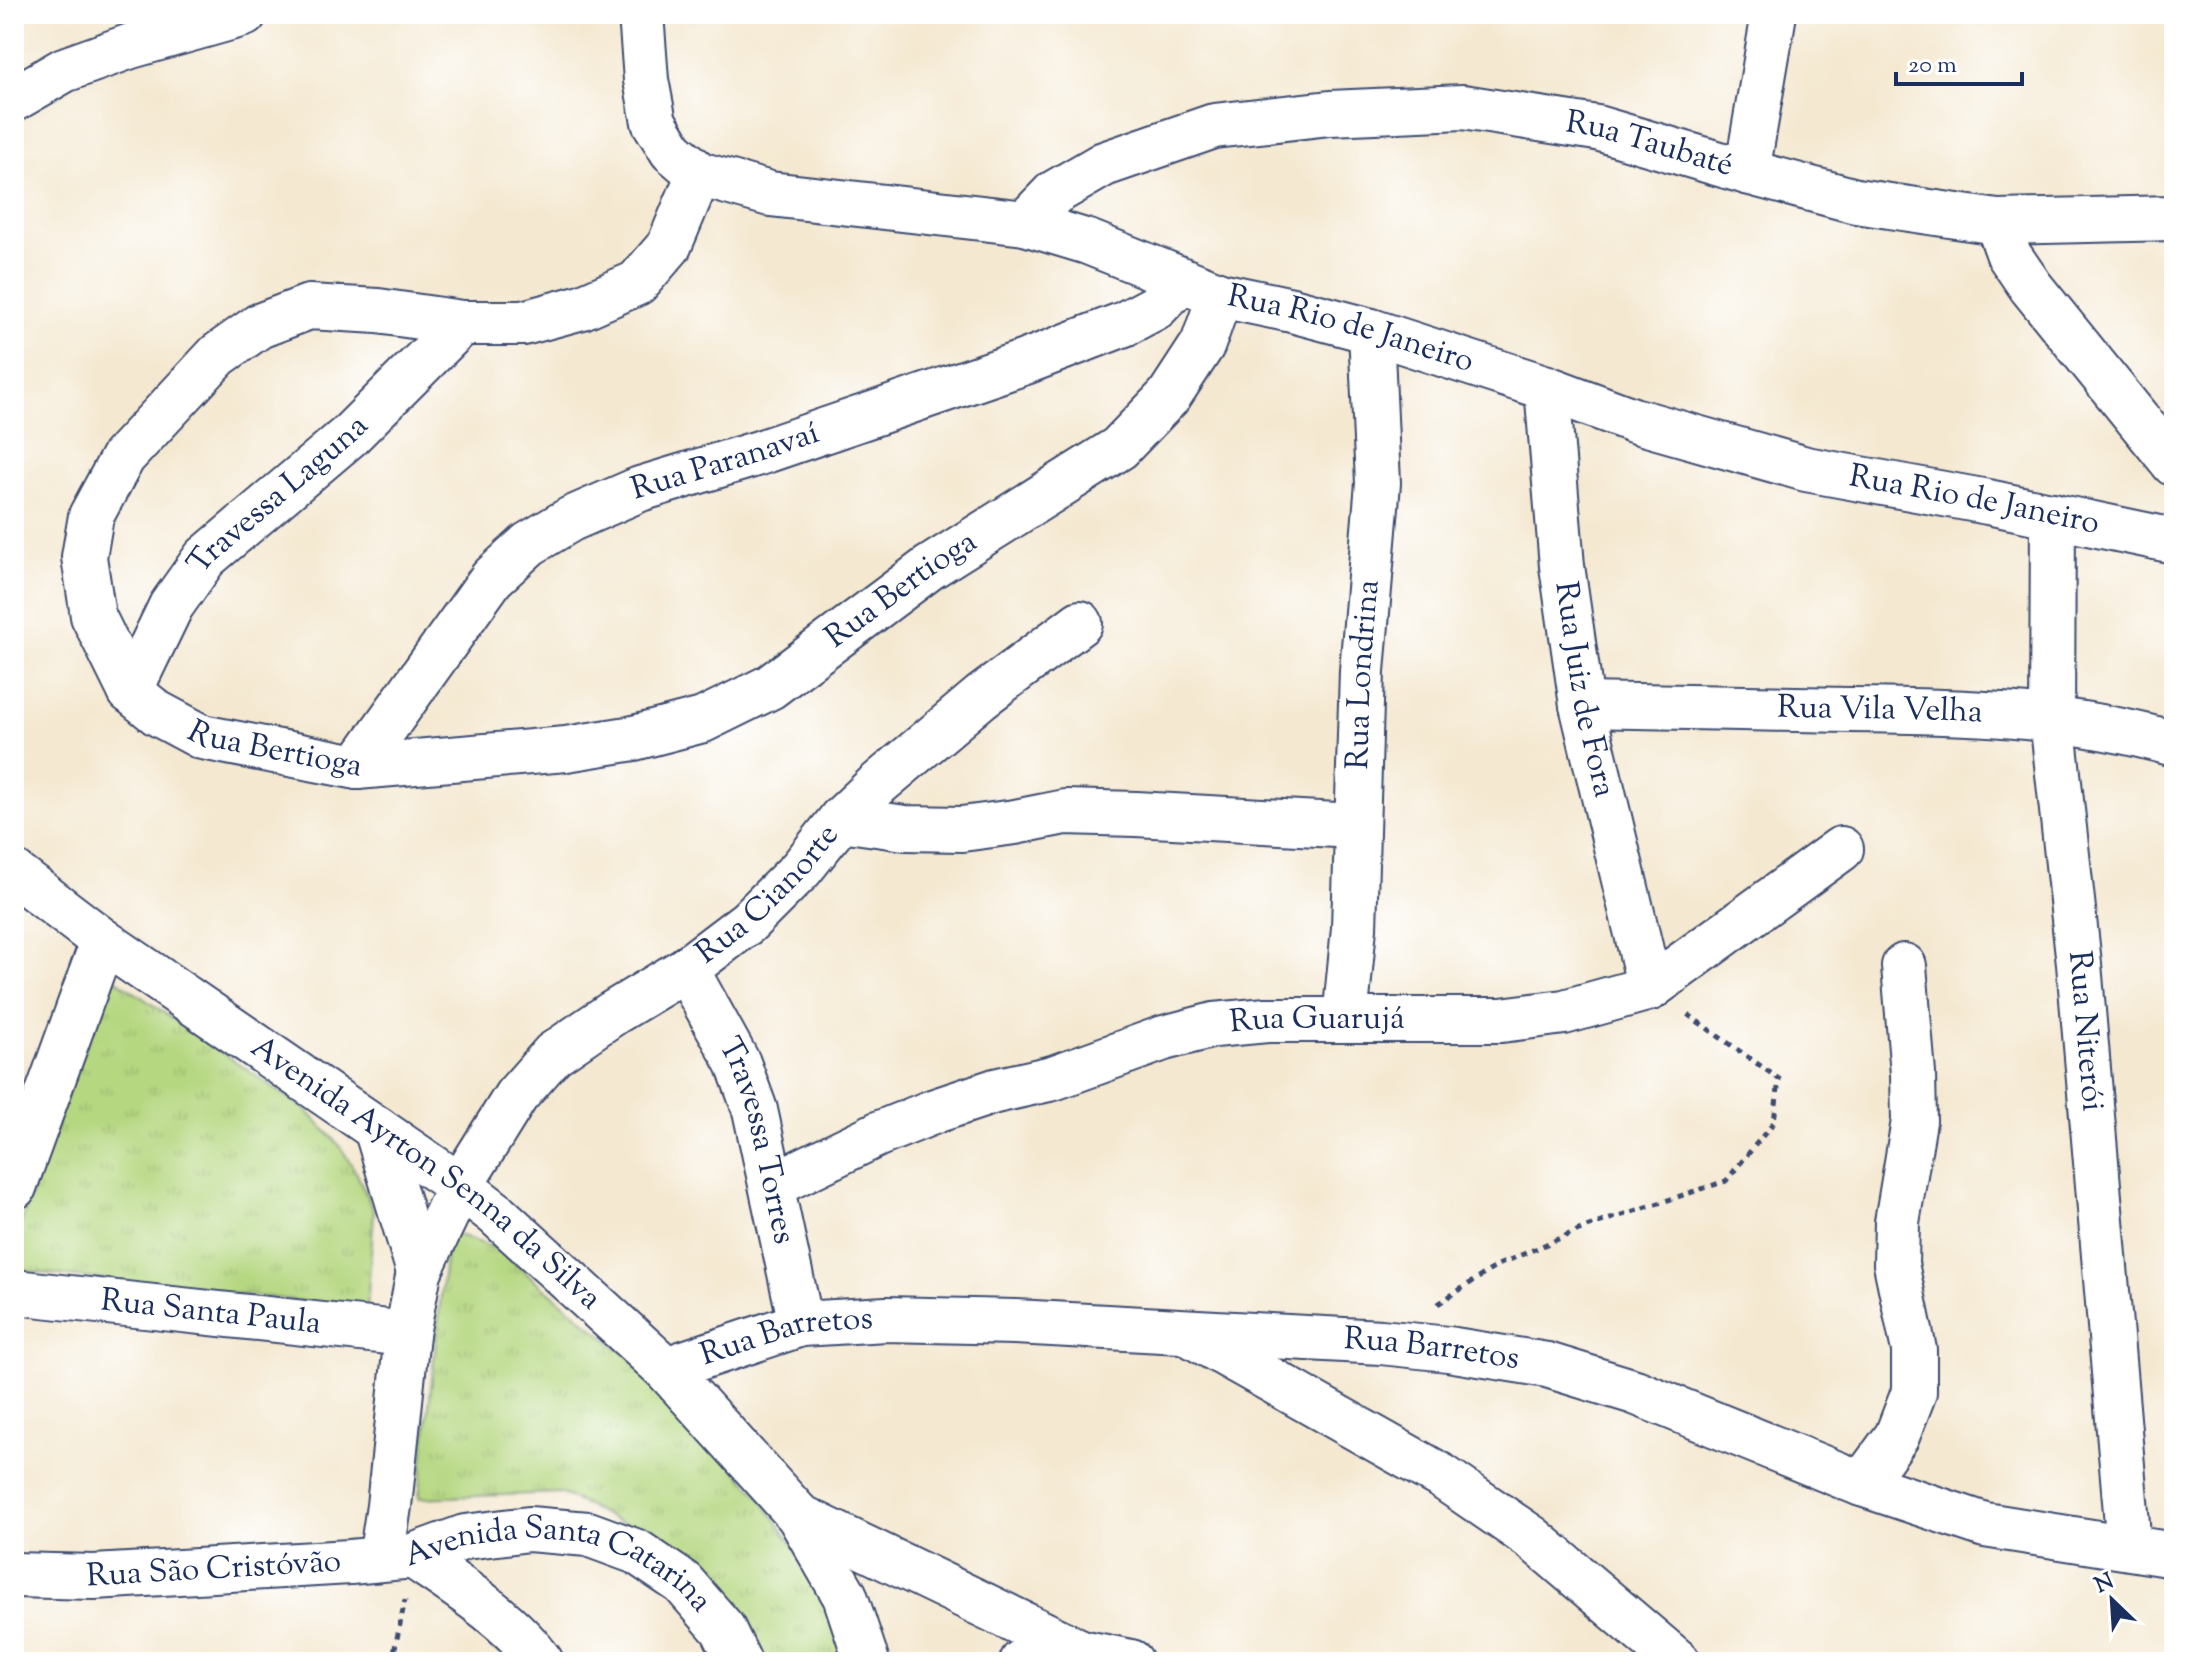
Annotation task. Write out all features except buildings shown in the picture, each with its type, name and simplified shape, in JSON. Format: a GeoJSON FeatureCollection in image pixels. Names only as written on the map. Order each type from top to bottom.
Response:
{"type":"FeatureCollection","features":[{"type":"Feature","properties":{"kind":"street"},"geometry":{"type":"LineString","coordinates":[[14,99],[64,70],[131,46],[244,14]]}},
{"type":"Feature","properties":{"kind":"street","name":"Rua Rio de Janeiro"},"geometry":{"type":"LineString","coordinates":[[641,14],[646,80],[654,122],[672,151],[699,174],[770,194],[1025,223],[1088,242],[1200,288],[1371,331],[1547,388],[1633,420],[1806,469],[2174,541]]}},
{"type":"Feature","properties":{"kind":"street"},"geometry":{"type":"LineString","coordinates":[[1747,172],[1774,14]]}},
{"type":"Feature","properties":{"kind":"street","name":"Rua Taubaté"},"geometry":{"type":"LineString","coordinates":[[1025,223],[1054,193],[1104,164],[1214,126],[1330,113],[1463,107],[1597,128],[1856,201],[1997,222],[2174,218]]}},
{"type":"Feature","properties":{"kind":"street","name":"Rua Bertioga"},"geometry":{"type":"LineString","coordinates":[[699,174],[669,246],[637,283],[582,307],[523,323],[462,323],[378,311],[309,307],[259,326],[218,355],[123,457],[91,516],[84,557],[93,616],[130,691],[157,713],[202,737],[357,767],[566,749],[634,738],[703,720],[770,687],[929,568],[1119,448],[1169,396],[1203,344],[1200,288]]}},
{"type":"Feature","properties":{"kind":"street"},"geometry":{"type":"LineString","coordinates":[[1997,222],[2009,255],[2031,287],[2174,464]]}},
{"type":"Feature","properties":{"kind":"street","name":"Rua Paranavaí"},"geometry":{"type":"LineString","coordinates":[[357,767],[492,578],[529,544],[571,519],[640,489],[774,448],[1025,362],[1124,324],[1200,288]]}},
{"type":"Feature","properties":{"kind":"street","name":"Travessa Laguna"},"geometry":{"type":"LineString","coordinates":[[130,691],[171,606],[205,558],[349,436],[462,323]]}},
{"type":"Feature","properties":{"kind":"street","name":"Rua Londrina"},"geometry":{"type":"LineString","coordinates":[[1345,1020],[1354,928],[1362,671],[1378,483],[1371,331]]}},
{"type":"Feature","properties":{"kind":"street","name":"Rua Juiz de Fora"},"geometry":{"type":"LineString","coordinates":[[1547,388],[1562,566],[1582,705],[1650,988]]}},
{"type":"Feature","properties":{"kind":"street","name":"Rua Niterói"},"geometry":{"type":"LineString","coordinates":[[2053,515],[2052,719],[2079,964],[2129,1547]]}},
{"type":"Feature","properties":{"kind":"street"},"geometry":{"type":"LineString","coordinates":[[841,819],[981,697],[1080,623]]}},
{"type":"Feature","properties":{"kind":"street","name":"Rua Vila Velha"},"geometry":{"type":"LineString","coordinates":[[1582,705],[1952,711],[2052,719],[2139,734],[2174,744]]}},
{"type":"Feature","properties":{"kind":"street","name":"Rua Cianorte"},"geometry":{"type":"LineString","coordinates":[[419,1272],[460,1186],[516,1096],[553,1054],[686,969],[748,922],[801,869],[841,819],[905,828],[962,829],[1065,812],[1355,826]]}},
{"type":"Feature","properties":{"kind":"street","name":"Rua Guarujá"},"geometry":{"type":"LineString","coordinates":[[773,1185],[878,1134],[935,1111],[995,1091],[1053,1078],[1164,1038],[1214,1025],[1267,1020],[1501,1020],[1564,1012],[1650,988],[1841,849]]}},
{"type":"Feature","properties":{"kind":"street","name":"Avenida Ayrton Senna da Silva"},"geometry":{"type":"LineString","coordinates":[[14,873],[103,941],[460,1186],[495,1213],[666,1369],[799,1516],[845,1596],[867,1662]]}},
{"type":"Feature","properties":{"kind":"street"},"geometry":{"type":"LineString","coordinates":[[14,1187],[103,941]]}},
{"type":"Feature","properties":{"kind":"street"},"geometry":{"type":"LineString","coordinates":[[1862,1484],[1897,1436],[1914,1392],[1914,1350],[1896,1264],[1897,1222],[1914,1121],[1904,966]]}},
{"type":"Feature","properties":{"kind":"street","name":"Travessa Torres"},"geometry":{"type":"LineString","coordinates":[[686,969],[738,1063],[755,1110],[801,1324]]}},
{"type":"Feature","properties":{"kind":"street"},"geometry":{"type":"LineString","coordinates":[[376,1128],[419,1272],[407,1334],[389,1506],[397,1557]]}},
{"type":"Feature","properties":{"kind":"street","name":"Rua Santa Paula"},"geometry":{"type":"LineString","coordinates":[[14,1292],[407,1334]]}},
{"type":"Feature","properties":{"kind":"street","name":"Rua Barretos"},"geometry":{"type":"LineString","coordinates":[[666,1369],[801,1324],[886,1319],[1015,1322],[1381,1342],[1448,1349],[1547,1365],[1635,1392],[1862,1484],[1985,1525],[2174,1555]]}},
{"type":"Feature","properties":{"kind":"street"},"geometry":{"type":"LineString","coordinates":[[1186,1332],[1443,1477],[1532,1538],[1678,1662]]}},
{"type":"Feature","properties":{"kind":"street","name":"Avenida Ayrton Senna da Silva"},"geometry":{"type":"LineString","coordinates":[[799,1516],[1081,1652]]}},
{"type":"Feature","properties":{"kind":"street","name":"Avenida Santa Catarina"},"geometry":{"type":"LineString","coordinates":[[397,1557],[465,1537],[529,1529],[588,1534],[637,1552],[683,1583],[723,1629],[739,1662]]}},
{"type":"Feature","properties":{"kind":"street","name":"Rua São Cristóvão"},"geometry":{"type":"LineString","coordinates":[[14,1575],[94,1577],[397,1557]]}},
{"type":"Feature","properties":{"kind":"street","name":"Avenida Santa Catarina"},"geometry":{"type":"LineString","coordinates":[[397,1557],[475,1599],[529,1645],[541,1662]]}},
{"type":"Feature","properties":{"kind":"street"},"geometry":{"type":"LineString","coordinates":[[1022,1662],[1081,1652],[1131,1662]]}},
{"type":"Feature","properties":{"kind":"path"},"geometry":{"type":"LineString","coordinates":[[1381,1342],[1498,1265],[1586,1227],[1726,1181],[1774,1122],[1779,1079],[1650,988]]}},
{"type":"Feature","properties":{"kind":"path"},"geometry":{"type":"LineString","coordinates":[[392,1662],[397,1557]]}},
{"type":"Feature","properties":{"kind":"green space"},"geometry":{"type":"Polygon","coordinates":[[[111,976],[307,1111],[340,1146],[374,1212],[367,1308],[14,1270],[14,1241],[111,976]]]}},
{"type":"Feature","properties":{"kind":"green space"},"geometry":{"type":"Polygon","coordinates":[[[448,1231],[497,1249],[636,1363],[757,1493],[812,1573],[839,1643],[839,1662],[758,1662],[694,1559],[561,1493],[419,1498],[448,1231]]]}}]}
